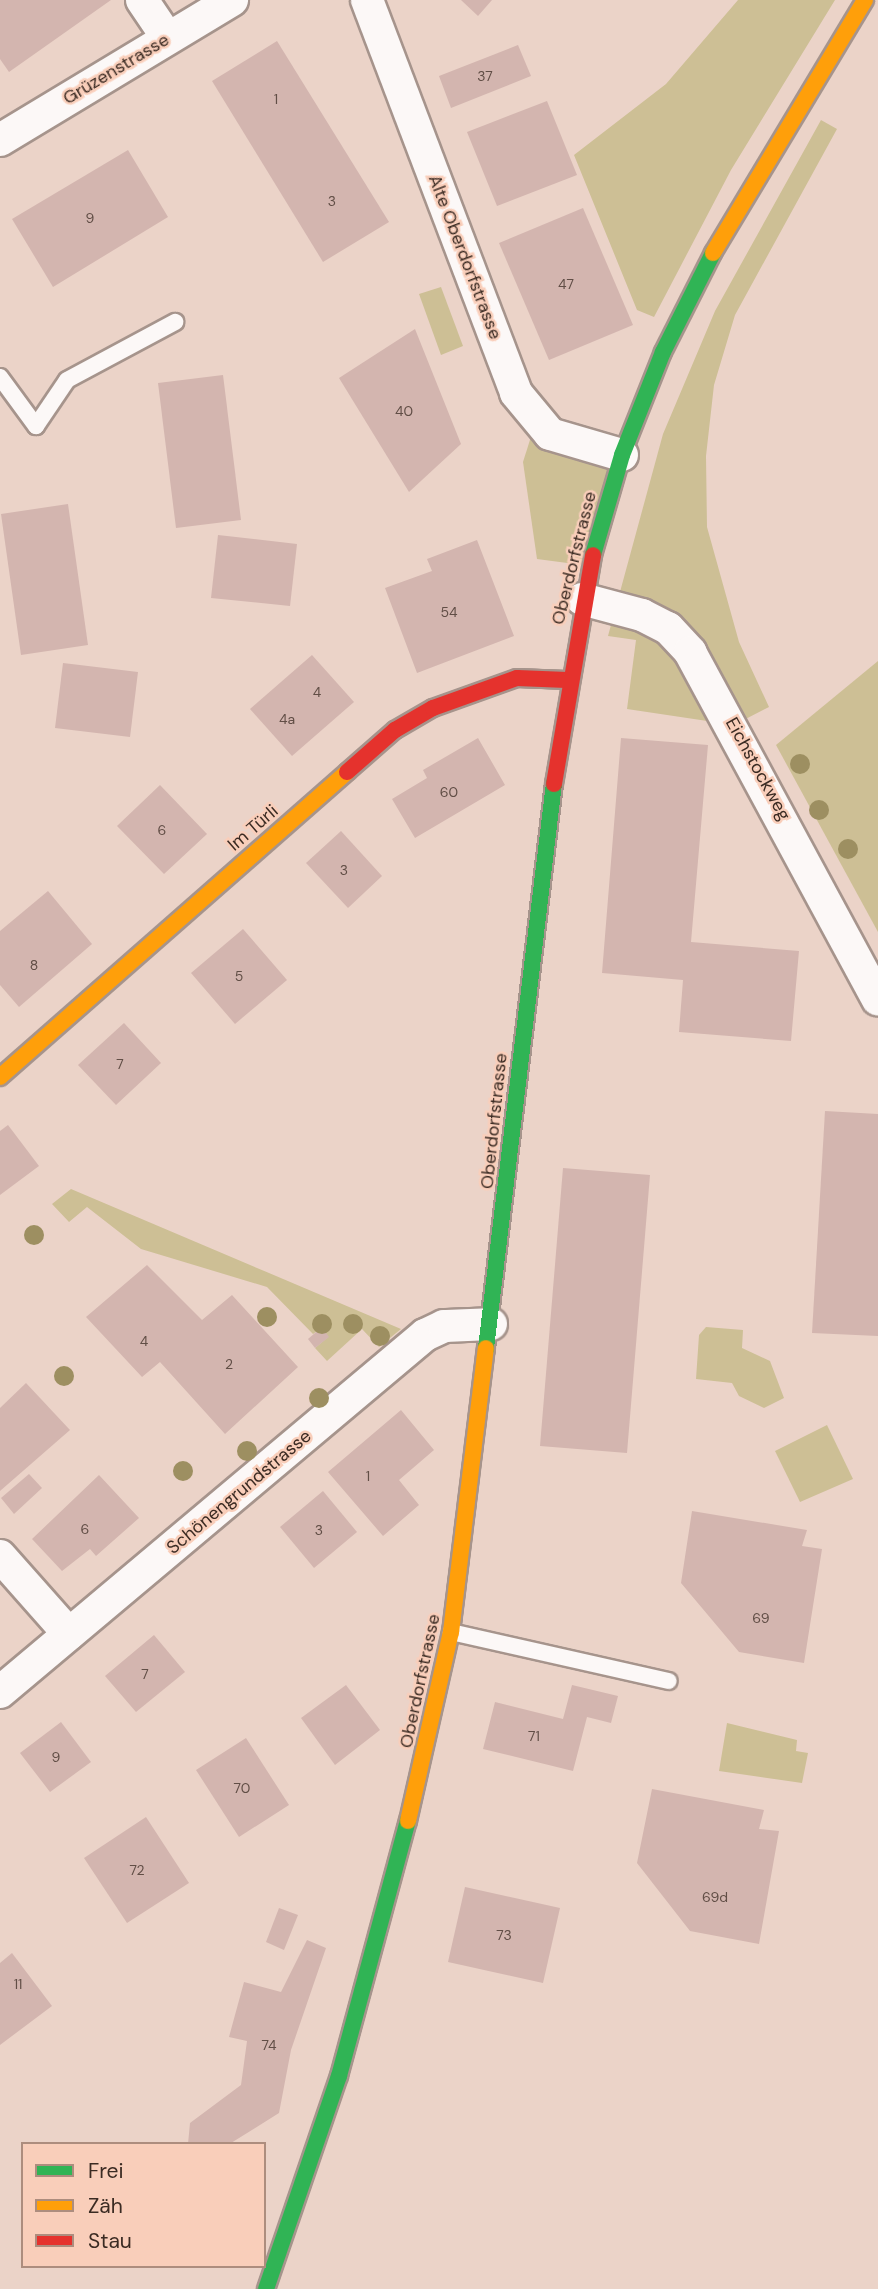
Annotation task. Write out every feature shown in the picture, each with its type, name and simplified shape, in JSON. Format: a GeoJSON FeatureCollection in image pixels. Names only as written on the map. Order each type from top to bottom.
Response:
{"type":"FeatureCollection","features":[{"type":"Feature","properties":{"kind":"street"},"geometry":{"type":"LineString","coordinates":[[142,0],[167,37]]}},
{"type":"Feature","properties":{"kind":"street","name":"Grüzenstrasse"},"geometry":{"type":"LineString","coordinates":[[0,140],[232,0]]}},
{"type":"Feature","properties":{"kind":"street","name":"Alte Oberdorfstrasse"},"geometry":{"type":"LineString","coordinates":[[367,0],[516,393],[550,434],[622,455]]}},
{"type":"Feature","properties":{"kind":"street","name":"Oberdorfstrasse"},"geometry":{"type":"LineString","coordinates":[[266,2289],[340,2076],[395,1879],[451,1632],[491,1324],[567,680],[582,599],[622,455],[663,352],[743,197],[865,0]]}},
{"type":"Feature","properties":{"kind":"street","name":"Eichstockweg"},"geometry":{"type":"LineString","coordinates":[[582,599],[642,615],[668,628],[690,652],[878,999]]}},
{"type":"Feature","properties":{"kind":"street","name":"Im Türli"},"geometry":{"type":"LineString","coordinates":[[0,1077],[395,730],[433,708],[517,678],[567,680]]}},
{"type":"Feature","properties":{"kind":"street","name":"Schönengrundstrasse"},"geometry":{"type":"LineString","coordinates":[[0,1692],[425,1335],[444,1326],[491,1324]]}},
{"type":"Feature","properties":{"kind":"street"},"geometry":{"type":"LineString","coordinates":[[0,1556],[69,1634]]}},
{"type":"Feature","properties":{"kind":"lane"},"geometry":{"type":"LineString","coordinates":[[0,377],[36,426],[66,380],[175,321]]}},
{"type":"Feature","properties":{"kind":"lane"},"geometry":{"type":"LineString","coordinates":[[451,1632],[668,1681]]}},
{"type":"Feature","properties":{"kind":"shaded area"},"geometry":{"type":"Polygon","coordinates":[[[738,0],[835,0],[731,170],[654,317],[637,310],[574,155],[666,84],[738,0]]]}},
{"type":"Feature","properties":{"kind":"shaded area"},"geometry":{"type":"Polygon","coordinates":[[[821,120],[837,129],[735,315],[714,385],[706,456],[707,527],[739,642],[769,707],[734,725],[627,709],[636,640],[608,636],[663,434],[715,311],[821,120]]]}},
{"type":"Feature","properties":{"kind":"shaded area"},"geometry":{"type":"Polygon","coordinates":[[[441,287],[463,346],[441,355],[419,294],[441,287]]]}},
{"type":"Feature","properties":{"kind":"shaded area"},"geometry":{"type":"Polygon","coordinates":[[[535,424],[622,455],[590,566],[537,559],[523,462],[535,424]]]}},
{"type":"Feature","properties":{"kind":"shaded area"},"geometry":{"type":"Polygon","coordinates":[[[878,661],[878,932],[776,745],[878,661]]]}},
{"type":"Feature","properties":{"kind":"shaded area"},"geometry":{"type":"Polygon","coordinates":[[[71,1189],[401,1329],[379,1347],[362,1329],[327,1361],[315,1348],[328,1337],[322,1328],[313,1334],[267,1287],[141,1249],[87,1207],[69,1222],[52,1204],[71,1189]]]}},
{"type":"Feature","properties":{"kind":"shaded area"},"geometry":{"type":"Polygon","coordinates":[[[706,1327],[743,1330],[742,1348],[770,1361],[784,1398],[764,1408],[739,1396],[732,1383],[696,1379],[699,1335],[706,1327]]]}},
{"type":"Feature","properties":{"kind":"shaded area"},"geometry":{"type":"Polygon","coordinates":[[[827,1425],[853,1479],[800,1502],[775,1451],[827,1425]]]}},
{"type":"Feature","properties":{"kind":"shaded area"},"geometry":{"type":"Polygon","coordinates":[[[727,1723],[797,1740],[796,1751],[808,1753],[802,1783],[719,1771],[727,1723]]]}},
{"type":"Feature","properties":{"kind":"building"},"geometry":{"type":"Polygon","coordinates":[[[0,0],[111,0],[9,72],[0,59],[0,0]]]}},
{"type":"Feature","properties":{"kind":"building"},"geometry":{"type":"Polygon","coordinates":[[[461,0],[492,0],[478,16],[461,0]]]}},
{"type":"Feature","properties":{"kind":"building"},"geometry":{"type":"Polygon","coordinates":[[[277,41],[389,222],[323,262],[212,81],[277,41]]]}},
{"type":"Feature","properties":{"kind":"building"},"geometry":{"type":"Polygon","coordinates":[[[518,45],[531,76],[451,108],[439,76],[518,45]]]}},
{"type":"Feature","properties":{"kind":"building"},"geometry":{"type":"Polygon","coordinates":[[[547,101],[577,175],[497,206],[467,132],[547,101]]]}},
{"type":"Feature","properties":{"kind":"building"},"geometry":{"type":"Polygon","coordinates":[[[128,150],[168,217],[53,287],[12,219],[128,150]]]}},
{"type":"Feature","properties":{"kind":"building"},"geometry":{"type":"Polygon","coordinates":[[[583,208],[633,325],[549,360],[499,243],[583,208]]]}},
{"type":"Feature","properties":{"kind":"building"},"geometry":{"type":"Polygon","coordinates":[[[415,329],[461,444],[409,492],[339,378],[415,329]]]}},
{"type":"Feature","properties":{"kind":"building"},"geometry":{"type":"Polygon","coordinates":[[[223,375],[241,520],[176,528],[158,383],[223,375]]]}},
{"type":"Feature","properties":{"kind":"building"},"geometry":{"type":"Polygon","coordinates":[[[68,504],[88,645],[21,655],[1,514],[68,504]]]}},
{"type":"Feature","properties":{"kind":"building"},"geometry":{"type":"Polygon","coordinates":[[[218,535],[297,544],[290,606],[211,598],[218,535]]]}},
{"type":"Feature","properties":{"kind":"building"},"geometry":{"type":"Polygon","coordinates":[[[477,540],[514,636],[417,673],[385,588],[432,571],[427,559],[477,540]]]}},
{"type":"Feature","properties":{"kind":"building"},"geometry":{"type":"Polygon","coordinates":[[[312,655],[354,702],[292,756],[250,709],[312,655]]]}},
{"type":"Feature","properties":{"kind":"building"},"geometry":{"type":"Polygon","coordinates":[[[63,663],[138,672],[130,737],[55,728],[63,663]]]}},
{"type":"Feature","properties":{"kind":"building"},"geometry":{"type":"Polygon","coordinates":[[[478,738],[505,785],[415,838],[392,799],[427,778],[423,770],[478,738]]]}},
{"type":"Feature","properties":{"kind":"building"},"geometry":{"type":"Polygon","coordinates":[[[621,738],[708,745],[691,942],[799,951],[791,1041],[679,1032],[683,980],[602,973],[621,738]]]}},
{"type":"Feature","properties":{"kind":"building"},"geometry":{"type":"Polygon","coordinates":[[[160,785],[207,834],[164,874],[117,826],[160,785]]]}},
{"type":"Feature","properties":{"kind":"building"},"geometry":{"type":"Polygon","coordinates":[[[341,831],[382,876],[348,908],[306,863],[341,831]]]}},
{"type":"Feature","properties":{"kind":"building"},"geometry":{"type":"Polygon","coordinates":[[[48,891],[92,944],[19,1007],[0,985],[0,931],[48,891]]]}},
{"type":"Feature","properties":{"kind":"building"},"geometry":{"type":"Polygon","coordinates":[[[243,929],[287,980],[235,1024],[191,973],[243,929]]]}},
{"type":"Feature","properties":{"kind":"building"},"geometry":{"type":"Polygon","coordinates":[[[124,1023],[161,1063],[116,1105],[78,1065],[124,1023]]]}},
{"type":"Feature","properties":{"kind":"building"},"geometry":{"type":"Polygon","coordinates":[[[825,1111],[878,1114],[878,1336],[812,1333],[825,1111]]]}},
{"type":"Feature","properties":{"kind":"building"},"geometry":{"type":"Polygon","coordinates":[[[8,1125],[39,1166],[0,1195],[0,1131],[8,1125]]]}},
{"type":"Feature","properties":{"kind":"building"},"geometry":{"type":"Polygon","coordinates":[[[563,1168],[650,1175],[627,1453],[540,1446],[563,1168]]]}},
{"type":"Feature","properties":{"kind":"building"},"geometry":{"type":"Polygon","coordinates":[[[147,1265],[202,1320],[232,1295],[298,1367],[225,1434],[160,1362],[142,1377],[86,1317],[147,1265]]]}},
{"type":"Feature","properties":{"kind":"building"},"geometry":{"type":"Polygon","coordinates":[[[322,1327],[329,1337],[315,1348],[308,1339],[322,1327]]]}},
{"type":"Feature","properties":{"kind":"building"},"geometry":{"type":"Polygon","coordinates":[[[26,1383],[70,1430],[0,1491],[0,1408],[26,1383]]]}},
{"type":"Feature","properties":{"kind":"building"},"geometry":{"type":"Polygon","coordinates":[[[401,1410],[434,1450],[399,1480],[419,1505],[383,1536],[328,1472],[401,1410]]]}},
{"type":"Feature","properties":{"kind":"building"},"geometry":{"type":"Polygon","coordinates":[[[29,1474],[42,1488],[14,1514],[1,1498],[29,1474]]]}},
{"type":"Feature","properties":{"kind":"building"},"geometry":{"type":"Polygon","coordinates":[[[99,1475],[139,1518],[96,1556],[90,1549],[62,1571],[32,1539],[99,1475]]]}},
{"type":"Feature","properties":{"kind":"building"},"geometry":{"type":"Polygon","coordinates":[[[323,1491],[357,1532],[314,1568],[280,1527],[323,1491]]]}},
{"type":"Feature","properties":{"kind":"building"},"geometry":{"type":"Polygon","coordinates":[[[692,1511],[807,1530],[802,1546],[822,1549],[804,1663],[739,1652],[681,1583],[692,1511]]]}},
{"type":"Feature","properties":{"kind":"building"},"geometry":{"type":"Polygon","coordinates":[[[154,1635],[185,1672],[136,1712],[105,1676],[154,1635]]]}},
{"type":"Feature","properties":{"kind":"building"},"geometry":{"type":"Polygon","coordinates":[[[346,1685],[380,1730],[335,1765],[301,1718],[346,1685]]]}},
{"type":"Feature","properties":{"kind":"building"},"geometry":{"type":"Polygon","coordinates":[[[572,1685],[618,1696],[611,1723],[587,1717],[573,1771],[483,1749],[495,1702],[563,1719],[572,1685]]]}},
{"type":"Feature","properties":{"kind":"building"},"geometry":{"type":"Polygon","coordinates":[[[61,1722],[91,1762],[50,1792],[20,1753],[61,1722]]]}},
{"type":"Feature","properties":{"kind":"building"},"geometry":{"type":"Polygon","coordinates":[[[246,1738],[289,1805],[239,1837],[196,1770],[246,1738]]]}},
{"type":"Feature","properties":{"kind":"building"},"geometry":{"type":"Polygon","coordinates":[[[652,1789],[764,1810],[759,1829],[779,1831],[759,1944],[690,1931],[637,1863],[652,1789]]]}},
{"type":"Feature","properties":{"kind":"building"},"geometry":{"type":"Polygon","coordinates":[[[146,1817],[189,1883],[127,1923],[84,1858],[146,1817]]]}},
{"type":"Feature","properties":{"kind":"building"},"geometry":{"type":"Polygon","coordinates":[[[465,1887],[560,1908],[543,1983],[448,1962],[465,1887]]]}},
{"type":"Feature","properties":{"kind":"building"},"geometry":{"type":"Polygon","coordinates":[[[279,1908],[298,1915],[284,1950],[266,1942],[279,1908]]]}},
{"type":"Feature","properties":{"kind":"building"},"geometry":{"type":"Polygon","coordinates":[[[307,1940],[326,1948],[291,2050],[279,2113],[233,2142],[188,2142],[190,2123],[241,2085],[247,2041],[229,2037],[244,1982],[281,1992],[307,1940]]]}},
{"type":"Feature","properties":{"kind":"building"},"geometry":{"type":"Polygon","coordinates":[[[12,1953],[52,2006],[0,2045],[0,1963],[12,1953]]]}},
{"type":"Feature","properties":{"kind":"traffic: fast"},"geometry":{"type":"LineString","coordinates":[[593,555],[622,455],[663,352],[713,253]]}},
{"type":"Feature","properties":{"kind":"traffic: fast"},"geometry":{"type":"LineString","coordinates":[[486,1348],[554,784]]}},
{"type":"Feature","properties":{"kind":"traffic: fast"},"geometry":{"type":"LineString","coordinates":[[266,2289],[339,2076],[408,1821]]}},
{"type":"Feature","properties":{"kind":"traffic: slow"},"geometry":{"type":"LineString","coordinates":[[713,253],[865,0]]}},
{"type":"Feature","properties":{"kind":"traffic: slow"},"geometry":{"type":"LineString","coordinates":[[0,1077],[347,772]]}},
{"type":"Feature","properties":{"kind":"traffic: slow"},"geometry":{"type":"LineString","coordinates":[[408,1821],[451,1632],[486,1348]]}},
{"type":"Feature","properties":{"kind":"traffic: jam"},"geometry":{"type":"LineString","coordinates":[[554,784],[593,555]]}},
{"type":"Feature","properties":{"kind":"traffic: jam"},"geometry":{"type":"LineString","coordinates":[[347,772],[395,730],[433,708],[517,678],[567,680]]}}]}
